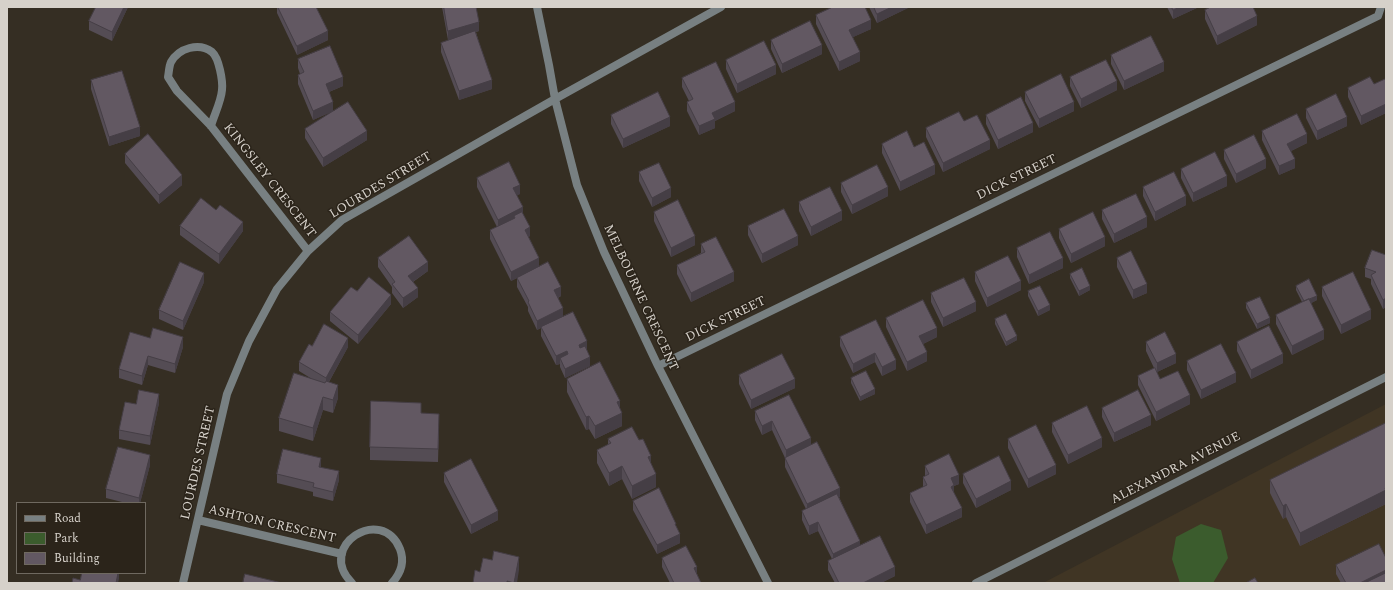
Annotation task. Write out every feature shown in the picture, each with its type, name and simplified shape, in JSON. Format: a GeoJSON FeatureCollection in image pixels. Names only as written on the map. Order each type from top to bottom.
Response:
{"type":"FeatureCollection","features":[{"type":"Feature","properties":{"kind":"street","name":"MELBOURNE CRESCENT"},"geometry":{"type":"LineString","coordinates":[[537,7],[550,65],[555,99],[577,185],[604,252],[658,366],[768,583]]}},
{"type":"Feature","properties":{"kind":"street","name":"LOURDES STREET"},"geometry":{"type":"LineString","coordinates":[[183,583],[227,394],[249,342],[277,289],[308,251],[342,220],[721,7]]}},
{"type":"Feature","properties":{"kind":"street","name":"DICK STREET"},"geometry":{"type":"LineString","coordinates":[[658,366],[1378,16],[1381,7]]}},
{"type":"Feature","properties":{"kind":"street","name":"KINGSLEY CRESCENT"},"geometry":{"type":"LineString","coordinates":[[211,126],[222,91],[218,63],[212,53],[201,47],[189,48],[178,54],[171,63],[168,77],[176,91],[211,126],[308,251]]}},
{"type":"Feature","properties":{"kind":"street","name":"ALEXANDRA AVENUE"},"geometry":{"type":"LineString","coordinates":[[976,583],[1386,377]]}},
{"type":"Feature","properties":{"kind":"street","name":"ASHTON CRESCENT"},"geometry":{"type":"LineString","coordinates":[[198,520],[342,554]]}},
{"type":"Feature","properties":{"kind":"street","name":"ASHTON CRESCENT"},"geometry":{"type":"LineString","coordinates":[[352,583],[347,578],[342,564],[344,547],[350,538],[362,531],[372,529],[380,530],[390,535],[398,543],[402,555],[402,565],[399,574],[392,583]]}},
{"type":"Feature","properties":{"kind":"shaded area"},"geometry":{"type":"Polygon","coordinates":[[[1386,404],[1386,583],[1043,583],[1386,404]]]}},
{"type":"Feature","properties":{"kind":"green space"},"geometry":{"type":"Polygon","coordinates":[[[1201,524],[1221,530],[1228,558],[1213,583],[1180,583],[1172,559],[1176,537],[1201,524]]]}},
{"type":"Feature","properties":{"kind":"building"},"geometry":{"type":"Polygon","coordinates":[[[96,7],[124,7],[112,32],[89,21],[96,7]]]}},
{"type":"Feature","properties":{"kind":"building"},"geometry":{"type":"Polygon","coordinates":[[[278,7],[316,7],[328,31],[297,46],[278,7]]]}},
{"type":"Feature","properties":{"kind":"building"},"geometry":{"type":"Polygon","coordinates":[[[444,7],[476,7],[479,22],[448,31],[444,7]]]}},
{"type":"Feature","properties":{"kind":"building"},"geometry":{"type":"Polygon","coordinates":[[[833,7],[865,7],[871,20],[849,30],[860,52],[839,62],[816,15],[833,7]]]}},
{"type":"Feature","properties":{"kind":"building"},"geometry":{"type":"Polygon","coordinates":[[[874,7],[892,7],[877,14],[874,7]]]}},
{"type":"Feature","properties":{"kind":"building"},"geometry":{"type":"Polygon","coordinates":[[[1172,7],[1180,7],[1173,10],[1172,7]]]}},
{"type":"Feature","properties":{"kind":"building"},"geometry":{"type":"Polygon","coordinates":[[[1211,7],[1253,7],[1257,16],[1217,36],[1205,10],[1211,7]]]}},
{"type":"Feature","properties":{"kind":"building"},"geometry":{"type":"Polygon","coordinates":[[[810,21],[822,45],[782,64],[771,40],[810,21]]]}},
{"type":"Feature","properties":{"kind":"building"},"geometry":{"type":"Polygon","coordinates":[[[475,31],[492,80],[459,91],[441,43],[475,31]]]}},
{"type":"Feature","properties":{"kind":"building"},"geometry":{"type":"Polygon","coordinates":[[[1151,36],[1164,62],[1124,81],[1111,55],[1151,36]]]}},
{"type":"Feature","properties":{"kind":"building"},"geometry":{"type":"Polygon","coordinates":[[[764,41],[776,65],[737,84],[726,60],[764,41]]]}},
{"type":"Feature","properties":{"kind":"building"},"geometry":{"type":"Polygon","coordinates":[[[330,46],[343,77],[326,84],[333,102],[313,111],[298,75],[304,72],[298,59],[330,46]]]}},
{"type":"Feature","properties":{"kind":"building"},"geometry":{"type":"Polygon","coordinates":[[[1106,60],[1117,81],[1081,99],[1070,77],[1106,60]]]}},
{"type":"Feature","properties":{"kind":"building"},"geometry":{"type":"Polygon","coordinates":[[[716,62],[735,102],[712,113],[715,119],[699,126],[687,102],[693,99],[682,78],[716,62]]]}},
{"type":"Feature","properties":{"kind":"building"},"geometry":{"type":"Polygon","coordinates":[[[122,71],[140,127],[109,137],[91,80],[122,71]]]}},
{"type":"Feature","properties":{"kind":"building"},"geometry":{"type":"Polygon","coordinates":[[[1061,74],[1074,102],[1039,119],[1025,92],[1061,74]]]}},
{"type":"Feature","properties":{"kind":"building"},"geometry":{"type":"Polygon","coordinates":[[[1370,77],[1374,84],[1385,79],[1386,104],[1361,116],[1348,88],[1370,77]]]}},
{"type":"Feature","properties":{"kind":"building"},"geometry":{"type":"Polygon","coordinates":[[[658,92],[670,117],[623,139],[611,115],[658,92]]]}},
{"type":"Feature","properties":{"kind":"building"},"geometry":{"type":"Polygon","coordinates":[[[1336,94],[1347,117],[1317,131],[1306,109],[1336,94]]]}},
{"type":"Feature","properties":{"kind":"building"},"geometry":{"type":"Polygon","coordinates":[[[1021,97],[1033,123],[998,140],[986,115],[1021,97]]]}},
{"type":"Feature","properties":{"kind":"building"},"geometry":{"type":"Polygon","coordinates":[[[348,102],[367,131],[323,158],[305,129],[348,102]]]}},
{"type":"Feature","properties":{"kind":"building"},"geometry":{"type":"Polygon","coordinates":[[[959,112],[964,121],[977,115],[990,140],[943,163],[926,128],[959,112]]]}},
{"type":"Feature","properties":{"kind":"building"},"geometry":{"type":"Polygon","coordinates":[[[1297,114],[1307,134],[1287,144],[1295,159],[1279,166],[1262,131],[1297,114]]]}},
{"type":"Feature","properties":{"kind":"building"},"geometry":{"type":"Polygon","coordinates":[[[907,131],[914,147],[924,142],[935,165],[900,182],[882,144],[907,131]]]}},
{"type":"Feature","properties":{"kind":"building"},"geometry":{"type":"Polygon","coordinates":[[[148,134],[182,175],[159,195],[125,154],[148,134]]]}},
{"type":"Feature","properties":{"kind":"building"},"geometry":{"type":"Polygon","coordinates":[[[1254,135],[1266,159],[1236,174],[1224,150],[1254,135]]]}},
{"type":"Feature","properties":{"kind":"building"},"geometry":{"type":"Polygon","coordinates":[[[1215,152],[1227,176],[1193,193],[1181,169],[1215,152]]]}},
{"type":"Feature","properties":{"kind":"building"},"geometry":{"type":"Polygon","coordinates":[[[509,162],[520,185],[513,188],[523,207],[498,220],[477,178],[509,162]]]}},
{"type":"Feature","properties":{"kind":"building"},"geometry":{"type":"Polygon","coordinates":[[[659,163],[671,188],[652,198],[639,172],[659,163]]]}},
{"type":"Feature","properties":{"kind":"building"},"geometry":{"type":"Polygon","coordinates":[[[877,165],[888,187],[852,205],[841,183],[877,165]]]}},
{"type":"Feature","properties":{"kind":"building"},"geometry":{"type":"Polygon","coordinates":[[[1174,172],[1186,196],[1155,212],[1143,187],[1174,172]]]}},
{"type":"Feature","properties":{"kind":"building"},"geometry":{"type":"Polygon","coordinates":[[[830,187],[842,211],[811,227],[799,202],[830,187]]]}},
{"type":"Feature","properties":{"kind":"building"},"geometry":{"type":"Polygon","coordinates":[[[1136,194],[1147,217],[1114,234],[1102,210],[1136,194]]]}},
{"type":"Feature","properties":{"kind":"building"},"geometry":{"type":"Polygon","coordinates":[[[201,198],[216,210],[220,205],[243,222],[219,254],[180,226],[201,198]]]}},
{"type":"Feature","properties":{"kind":"building"},"geometry":{"type":"Polygon","coordinates":[[[678,200],[695,236],[671,248],[654,212],[678,200]]]}},
{"type":"Feature","properties":{"kind":"building"},"geometry":{"type":"Polygon","coordinates":[[[784,209],[798,236],[762,254],[748,226],[784,209]]]}},
{"type":"Feature","properties":{"kind":"building"},"geometry":{"type":"Polygon","coordinates":[[[522,212],[530,227],[525,230],[539,258],[511,272],[490,230],[515,218],[514,216],[522,212]]]}},
{"type":"Feature","properties":{"kind":"building"},"geometry":{"type":"Polygon","coordinates":[[[1093,212],[1105,237],[1071,254],[1059,229],[1093,212]]]}},
{"type":"Feature","properties":{"kind":"building"},"geometry":{"type":"Polygon","coordinates":[[[1050,232],[1063,258],[1029,275],[1017,248],[1050,232]]]}},
{"type":"Feature","properties":{"kind":"building"},"geometry":{"type":"Polygon","coordinates":[[[409,236],[428,262],[408,276],[418,288],[403,298],[392,284],[395,282],[378,258],[409,236]]]}},
{"type":"Feature","properties":{"kind":"building"},"geometry":{"type":"Polygon","coordinates":[[[716,237],[734,272],[691,293],[677,265],[705,252],[701,244],[716,237]]]}},
{"type":"Feature","properties":{"kind":"building"},"geometry":{"type":"Polygon","coordinates":[[[1372,250],[1386,255],[1386,298],[1383,300],[1371,275],[1376,272],[1365,268],[1372,250]]]}},
{"type":"Feature","properties":{"kind":"building"},"geometry":{"type":"Polygon","coordinates":[[[1131,251],[1147,284],[1133,290],[1117,258],[1131,251]]]}},
{"type":"Feature","properties":{"kind":"building"},"geometry":{"type":"Polygon","coordinates":[[[1008,256],[1021,281],[987,298],[975,272],[1008,256]]]}},
{"type":"Feature","properties":{"kind":"building"},"geometry":{"type":"Polygon","coordinates":[[[180,262],[204,273],[183,321],[159,310],[180,262]]]}},
{"type":"Feature","properties":{"kind":"building"},"geometry":{"type":"Polygon","coordinates":[[[548,262],[561,287],[554,290],[563,308],[537,321],[517,278],[548,262]]]}},
{"type":"Feature","properties":{"kind":"building"},"geometry":{"type":"Polygon","coordinates":[[[1082,268],[1090,286],[1079,291],[1070,274],[1082,268]]]}},
{"type":"Feature","properties":{"kind":"building"},"geometry":{"type":"Polygon","coordinates":[[[1353,272],[1371,310],[1341,325],[1322,287],[1353,272]]]}},
{"type":"Feature","properties":{"kind":"building"},"geometry":{"type":"Polygon","coordinates":[[[369,277],[391,295],[358,335],[330,312],[351,287],[357,291],[369,277]]]}},
{"type":"Feature","properties":{"kind":"building"},"geometry":{"type":"Polygon","coordinates":[[[964,278],[976,302],[943,318],[931,293],[964,278]]]}},
{"type":"Feature","properties":{"kind":"building"},"geometry":{"type":"Polygon","coordinates":[[[1309,279],[1317,296],[1304,301],[1296,286],[1309,279]]]}},
{"type":"Feature","properties":{"kind":"building"},"geometry":{"type":"Polygon","coordinates":[[[1040,286],[1050,305],[1038,311],[1028,291],[1040,286]]]}},
{"type":"Feature","properties":{"kind":"building"},"geometry":{"type":"Polygon","coordinates":[[[1260,297],[1270,318],[1257,324],[1246,303],[1260,297]]]}},
{"type":"Feature","properties":{"kind":"building"},"geometry":{"type":"Polygon","coordinates":[[[1309,299],[1324,330],[1292,346],[1276,315],[1309,299]]]}},
{"type":"Feature","properties":{"kind":"building"},"geometry":{"type":"Polygon","coordinates":[[[923,300],[937,328],[919,336],[927,352],[907,362],[886,318],[923,300]]]}},
{"type":"Feature","properties":{"kind":"building"},"geometry":{"type":"Polygon","coordinates":[[[573,312],[587,341],[579,345],[580,348],[585,346],[590,357],[565,369],[560,358],[568,354],[567,351],[556,356],[541,327],[573,312]]]}},
{"type":"Feature","properties":{"kind":"building"},"geometry":{"type":"Polygon","coordinates":[[[1006,314],[1017,336],[1006,342],[995,319],[1006,314]]]}},
{"type":"Feature","properties":{"kind":"building"},"geometry":{"type":"Polygon","coordinates":[[[876,320],[896,360],[882,367],[875,353],[853,364],[840,337],[876,320]]]}},
{"type":"Feature","properties":{"kind":"building"},"geometry":{"type":"Polygon","coordinates":[[[324,324],[348,338],[326,378],[299,362],[309,344],[312,346],[324,324]]]}},
{"type":"Feature","properties":{"kind":"building"},"geometry":{"type":"Polygon","coordinates":[[[1269,326],[1283,354],[1251,370],[1237,342],[1269,326]]]}},
{"type":"Feature","properties":{"kind":"building"},"geometry":{"type":"Polygon","coordinates":[[[153,328],[183,337],[175,364],[148,356],[142,376],[119,369],[130,332],[150,338],[153,328]]]}},
{"type":"Feature","properties":{"kind":"building"},"geometry":{"type":"Polygon","coordinates":[[[1165,332],[1176,354],[1157,363],[1146,342],[1165,332]]]}},
{"type":"Feature","properties":{"kind":"building"},"geometry":{"type":"Polygon","coordinates":[[[1221,344],[1236,373],[1201,390],[1187,361],[1221,344]]]}},
{"type":"Feature","properties":{"kind":"building"},"geometry":{"type":"Polygon","coordinates":[[[782,354],[795,379],[751,400],[739,375],[782,354]]]}},
{"type":"Feature","properties":{"kind":"building"},"geometry":{"type":"Polygon","coordinates":[[[600,362],[620,401],[617,402],[622,413],[595,426],[589,416],[586,417],[567,379],[600,362]]]}},
{"type":"Feature","properties":{"kind":"building"},"geometry":{"type":"Polygon","coordinates":[[[1155,368],[1160,379],[1178,371],[1190,395],[1156,412],[1138,376],[1155,368]]]}},
{"type":"Feature","properties":{"kind":"building"},"geometry":{"type":"Polygon","coordinates":[[[866,371],[875,389],[860,397],[851,378],[866,371]]]}},
{"type":"Feature","properties":{"kind":"building"},"geometry":{"type":"Polygon","coordinates":[[[294,373],[325,383],[326,381],[338,385],[333,400],[323,397],[313,428],[279,418],[294,373]]]}},
{"type":"Feature","properties":{"kind":"building"},"geometry":{"type":"Polygon","coordinates":[[[139,390],[159,394],[150,436],[119,430],[125,402],[136,404],[139,390]]]}},
{"type":"Feature","properties":{"kind":"building"},"geometry":{"type":"Polygon","coordinates":[[[1138,390],[1151,415],[1114,433],[1102,408],[1138,390]]]}},
{"type":"Feature","properties":{"kind":"building"},"geometry":{"type":"Polygon","coordinates":[[[789,395],[811,438],[786,450],[772,421],[762,426],[755,411],[789,395]]]}},
{"type":"Feature","properties":{"kind":"building"},"geometry":{"type":"Polygon","coordinates":[[[371,401],[421,403],[421,413],[439,414],[438,449],[370,447],[371,401]]]}},
{"type":"Feature","properties":{"kind":"building"},"geometry":{"type":"Polygon","coordinates":[[[1087,406],[1102,438],[1068,455],[1052,423],[1087,406]]]}},
{"type":"Feature","properties":{"kind":"building"},"geometry":{"type":"Polygon","coordinates":[[[1386,423],[1386,490],[1300,533],[1286,504],[1283,506],[1270,480],[1386,423]]]}},
{"type":"Feature","properties":{"kind":"building"},"geometry":{"type":"Polygon","coordinates":[[[1036,425],[1056,465],[1028,479],[1008,439],[1036,425]]]}},
{"type":"Feature","properties":{"kind":"building"},"geometry":{"type":"Polygon","coordinates":[[[632,427],[639,440],[643,439],[651,456],[648,457],[656,474],[632,486],[622,466],[609,473],[597,450],[611,443],[608,439],[632,427]]]}},
{"type":"Feature","properties":{"kind":"building"},"geometry":{"type":"Polygon","coordinates":[[[817,442],[840,488],[807,504],[785,458],[817,442]]]}},
{"type":"Feature","properties":{"kind":"building"},"geometry":{"type":"Polygon","coordinates":[[[118,447],[150,455],[139,498],[106,489],[118,447]]]}},
{"type":"Feature","properties":{"kind":"building"},"geometry":{"type":"Polygon","coordinates":[[[283,449],[321,458],[319,467],[339,471],[333,492],[313,487],[314,483],[277,474],[283,449]]]}},
{"type":"Feature","properties":{"kind":"building"},"geometry":{"type":"Polygon","coordinates":[[[949,454],[959,475],[951,478],[954,485],[951,487],[962,508],[926,525],[910,493],[927,485],[923,477],[929,474],[925,466],[949,454]]]}},
{"type":"Feature","properties":{"kind":"building"},"geometry":{"type":"Polygon","coordinates":[[[999,456],[1011,481],[976,499],[963,474],[999,456]]]}},
{"type":"Feature","properties":{"kind":"building"},"geometry":{"type":"Polygon","coordinates":[[[471,459],[498,511],[471,525],[444,473],[471,459]]]}},
{"type":"Feature","properties":{"kind":"building"},"geometry":{"type":"Polygon","coordinates":[[[659,488],[680,534],[657,545],[633,501],[659,488]]]}},
{"type":"Feature","properties":{"kind":"building"},"geometry":{"type":"Polygon","coordinates":[[[837,494],[860,541],[833,554],[818,522],[809,526],[802,511],[837,494]]]}},
{"type":"Feature","properties":{"kind":"building"},"geometry":{"type":"Polygon","coordinates":[[[880,536],[895,567],[863,583],[839,583],[828,561],[880,536]]]}},
{"type":"Feature","properties":{"kind":"building"},"geometry":{"type":"Polygon","coordinates":[[[1379,544],[1386,558],[1386,570],[1360,583],[1346,583],[1336,565],[1379,544]]]}},
{"type":"Feature","properties":{"kind":"building"},"geometry":{"type":"Polygon","coordinates":[[[686,546],[697,567],[694,568],[701,583],[674,583],[662,558],[686,546]]]}},
{"type":"Feature","properties":{"kind":"building"},"geometry":{"type":"Polygon","coordinates":[[[494,551],[519,557],[514,583],[507,581],[507,583],[473,583],[475,570],[480,572],[483,558],[492,560],[494,551]]]}},
{"type":"Feature","properties":{"kind":"building"},"geometry":{"type":"Polygon","coordinates":[[[1386,573],[1386,583],[1365,583],[1386,573]]]}},
{"type":"Feature","properties":{"kind":"building"},"geometry":{"type":"Polygon","coordinates":[[[82,574],[118,574],[116,583],[72,583],[73,578],[80,580],[82,574]]]}},
{"type":"Feature","properties":{"kind":"building"},"geometry":{"type":"Polygon","coordinates":[[[245,574],[282,583],[243,583],[245,574]]]}},
{"type":"Feature","properties":{"kind":"building"},"geometry":{"type":"Polygon","coordinates":[[[1255,578],[1258,583],[1246,583],[1255,578]]]}}]}
